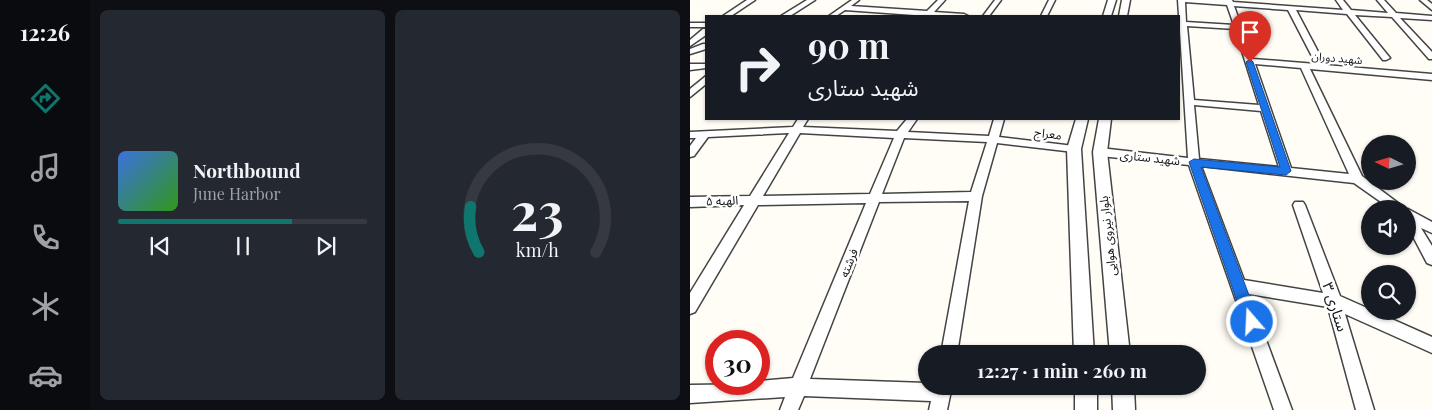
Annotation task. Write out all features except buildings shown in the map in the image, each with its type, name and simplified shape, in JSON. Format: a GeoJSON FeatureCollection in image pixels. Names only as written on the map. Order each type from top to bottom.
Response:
{"type":"FeatureCollection","features":[{"type":"Feature","properties":{"kind":"street"},"geometry":{"type":"LineString","coordinates":[[729,15],[752,0]]}},
{"type":"Feature","properties":{"kind":"street"},"geometry":{"type":"LineString","coordinates":[[787,15],[812,0]]}},
{"type":"Feature","properties":{"kind":"street"},"geometry":{"type":"LineString","coordinates":[[834,15],[856,0]]}},
{"type":"Feature","properties":{"kind":"street"},"geometry":{"type":"LineString","coordinates":[[878,11],[890,0]]}},
{"type":"Feature","properties":{"kind":"street"},"geometry":{"type":"LineString","coordinates":[[928,14],[942,0]]}},
{"type":"Feature","properties":{"kind":"street"},"geometry":{"type":"LineString","coordinates":[[987,15],[998,0]]}},
{"type":"Feature","properties":{"kind":"street"},"geometry":{"type":"LineString","coordinates":[[1044,15],[1052,0]]}},
{"type":"Feature","properties":{"kind":"street"},"geometry":{"type":"LineString","coordinates":[[1108,15],[1112,0]]}},
{"type":"Feature","properties":{"kind":"street"},"geometry":{"type":"LineString","coordinates":[[1123,15],[1126,0]]}},
{"type":"Feature","properties":{"kind":"street"},"geometry":{"type":"LineString","coordinates":[[1283,410],[1194,162],[1181,0],[1230,2],[1432,18]]}},
{"type":"Feature","properties":{"kind":"street"},"geometry":{"type":"LineString","coordinates":[[1339,0],[1386,58]]}},
{"type":"Feature","properties":{"kind":"street"},"geometry":{"type":"LineString","coordinates":[[1380,0],[1432,57]]}},
{"type":"Feature","properties":{"kind":"street"},"geometry":{"type":"LineString","coordinates":[[1423,0],[1432,8]]}},
{"type":"Feature","properties":{"kind":"street"},"geometry":{"type":"LineString","coordinates":[[1230,2],[1286,171]]}},
{"type":"Feature","properties":{"kind":"street"},"geometry":{"type":"LineString","coordinates":[[845,8],[946,15]]}},
{"type":"Feature","properties":{"kind":"street"},"geometry":{"type":"LineString","coordinates":[[1291,8],[1322,68]]}},
{"type":"Feature","properties":{"kind":"street"},"geometry":{"type":"LineString","coordinates":[[1182,24],[1238,27]]}},
{"type":"Feature","properties":{"kind":"street"},"geometry":{"type":"LineString","coordinates":[[690,25],[705,25]]}},
{"type":"Feature","properties":{"kind":"street"},"geometry":{"type":"LineString","coordinates":[[690,44],[705,32]]}},
{"type":"Feature","properties":{"kind":"street"},"geometry":{"type":"LineString","coordinates":[[690,52],[705,46]]}},
{"type":"Feature","properties":{"kind":"street"},"geometry":{"type":"LineString","coordinates":[[1250,62],[1304,66]]}},
{"type":"Feature","properties":{"kind":"street"},"geometry":{"type":"LineString","coordinates":[[690,67],[705,66]]}},
{"type":"Feature","properties":{"kind":"street","name":"شهید دوران"},"geometry":{"type":"LineString","coordinates":[[1304,66],[1432,77]]}},
{"type":"Feature","properties":{"kind":"street","name":"شهید دوران"},"geometry":{"type":"LineString","coordinates":[[1304,66],[1357,179]]}},
{"type":"Feature","properties":{"kind":"street"},"geometry":{"type":"LineString","coordinates":[[690,94],[705,80]]}},
{"type":"Feature","properties":{"kind":"street"},"geometry":{"type":"LineString","coordinates":[[1189,102],[1266,109]]}},
{"type":"Feature","properties":{"kind":"street"},"geometry":{"type":"LineString","coordinates":[[690,307],[802,120]]}},
{"type":"Feature","properties":{"kind":"street","name":"فرشته"},"geometry":{"type":"LineString","coordinates":[[788,410],[900,136],[911,120]]}},
{"type":"Feature","properties":{"kind":"street"},"geometry":{"type":"LineString","coordinates":[[951,345],[976,196],[991,139],[999,120]]}},
{"type":"Feature","properties":{"kind":"street"},"geometry":{"type":"LineString","coordinates":[[1082,120],[1074,149],[1084,345]]}},
{"type":"Feature","properties":{"kind":"street","name":"بلوار نیروی هوایی"},"geometry":{"type":"LineString","coordinates":[[1105,120],[1100,152],[1119,345]]}},
{"type":"Feature","properties":{"kind":"street","name":"معراج"},"geometry":{"type":"LineString","coordinates":[[690,135],[795,130],[991,139],[1074,149]]}},
{"type":"Feature","properties":{"kind":"street"},"geometry":{"type":"LineString","coordinates":[[690,153],[705,134]]}},
{"type":"Feature","properties":{"kind":"street"},"geometry":{"type":"LineString","coordinates":[[1074,149],[1100,152]]}},
{"type":"Feature","properties":{"kind":"street","name":"شهید ستاری"},"geometry":{"type":"LineString","coordinates":[[1100,152],[1357,179],[1387,200]]}},
{"type":"Feature","properties":{"kind":"street","name":"الهیه ۵"},"geometry":{"type":"LineString","coordinates":[[690,202],[976,196]]}},
{"type":"Feature","properties":{"kind":"street","name":"ستاری ۳"},"geometry":{"type":"LineString","coordinates":[[1299,205],[1334,301],[1366,410]]}},
{"type":"Feature","properties":{"kind":"street"},"geometry":{"type":"LineString","coordinates":[[1416,219],[1432,228]]}},
{"type":"Feature","properties":{"kind":"street"},"geometry":{"type":"LineString","coordinates":[[1416,230],[1432,259]]}},
{"type":"Feature","properties":{"kind":"street"},"geometry":{"type":"LineString","coordinates":[[1239,286],[1334,301],[1432,346]]}},
{"type":"Feature","properties":{"kind":"street"},"geometry":{"type":"LineString","coordinates":[[690,394],[798,387],[918,389]]}},
{"type":"Feature","properties":{"kind":"street"},"geometry":{"type":"LineString","coordinates":[[938,410],[942,395]]}},
{"type":"Feature","properties":{"kind":"street"},"geometry":{"type":"LineString","coordinates":[[1086,395],[1086,410]]}},
{"type":"Feature","properties":{"kind":"street"},"geometry":{"type":"LineString","coordinates":[[1123,395],[1124,410]]}},
{"type":"Feature","properties":{"kind":"route"},"geometry":{"type":"LineString","coordinates":[[1250,62],[1286,171],[1194,162],[1252,322]]}}]}
